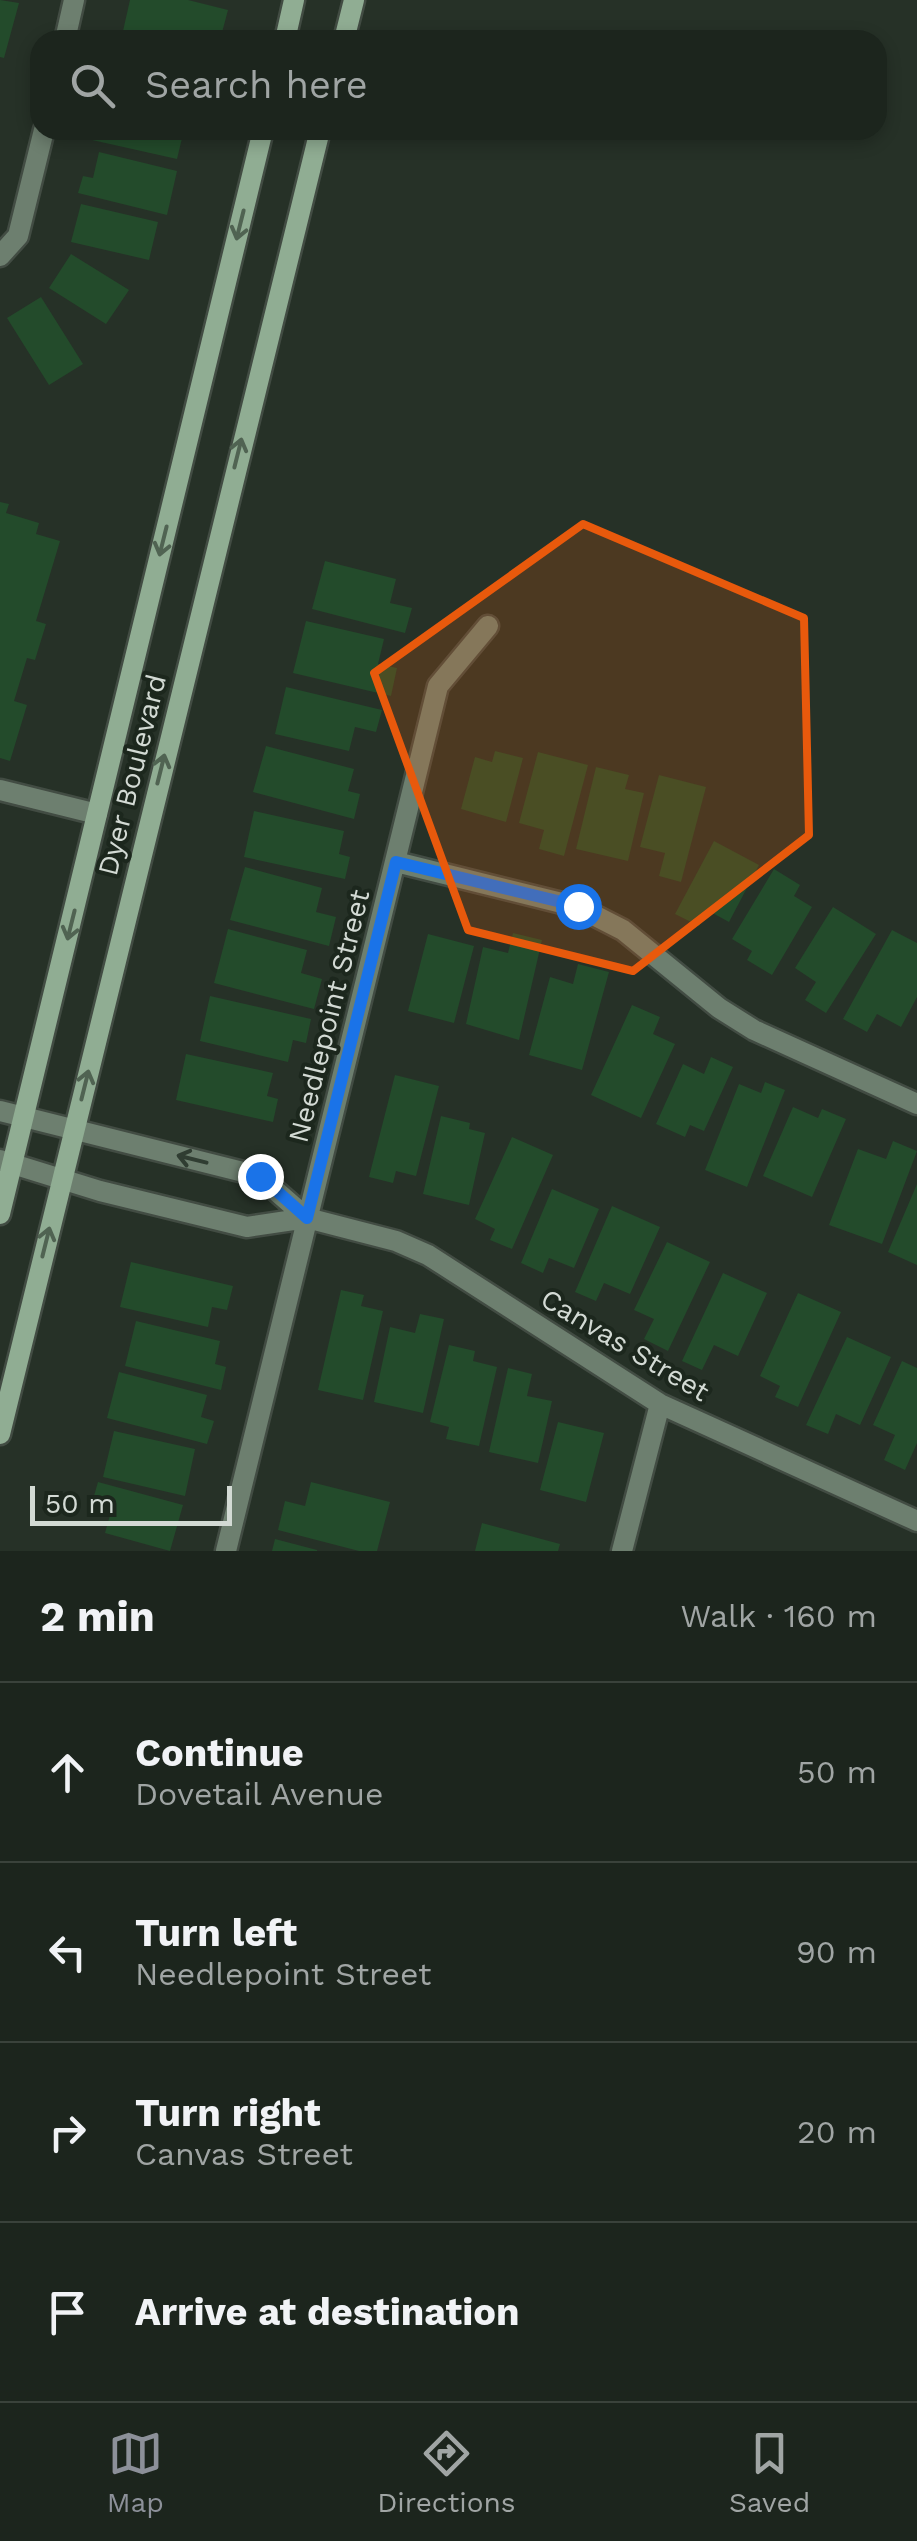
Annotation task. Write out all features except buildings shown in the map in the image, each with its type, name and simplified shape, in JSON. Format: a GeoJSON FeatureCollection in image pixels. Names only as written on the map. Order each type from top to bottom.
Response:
{"type":"FeatureCollection","features":[{"type":"Feature","properties":{"kind":"main road"},"geometry":{"type":"LineString","coordinates":[[287,30],[294,0]]}},
{"type":"Feature","properties":{"kind":"main road"},"geometry":{"type":"LineString","coordinates":[[346,30],[354,0]]}},
{"type":"Feature","properties":{"kind":"main road","name":"Dyer Boulevard"},"geometry":{"type":"LineString","coordinates":[[0,1214],[6,1162],[24,1117],[261,140]]}},
{"type":"Feature","properties":{"kind":"main road","name":"Dyer Boulevard"},"geometry":{"type":"LineString","coordinates":[[0,1434],[318,140]]}},
{"type":"Feature","properties":{"kind":"street"},"geometry":{"type":"LineString","coordinates":[[67,30],[74,0]]}},
{"type":"Feature","properties":{"kind":"street"},"geometry":{"type":"LineString","coordinates":[[0,256],[18,236],[42,140]]}},
{"type":"Feature","properties":{"kind":"street","name":"Needlepoint Street"},"geometry":{"type":"LineString","coordinates":[[226,1551],[438,686],[488,626]]}},
{"type":"Feature","properties":{"kind":"street"},"geometry":{"type":"LineString","coordinates":[[0,790],[97,814]]}},
{"type":"Feature","properties":{"kind":"street"},"geometry":{"type":"LineString","coordinates":[[396,862],[578,906],[624,930],[719,1008],[754,1030],[917,1104]]}},
{"type":"Feature","properties":{"kind":"street","name":"Canvas Street"},"geometry":{"type":"LineString","coordinates":[[0,1110],[260,1176],[307,1218]]}},
{"type":"Feature","properties":{"kind":"street","name":"Canvas Street"},"geometry":{"type":"LineString","coordinates":[[6,1162],[248,1227],[307,1218],[396,1241],[428,1256],[660,1404],[917,1521]]}},
{"type":"Feature","properties":{"kind":"street"},"geometry":{"type":"LineString","coordinates":[[622,1551],[660,1404]]}},
{"type":"Feature","properties":{"kind":"highlighted area"},"geometry":{"type":"Polygon","coordinates":[[[583,524],[804,618],[809,835],[633,971],[468,930],[374,673],[583,524]]]}},
{"type":"Feature","properties":{"kind":"route"},"geometry":{"type":"LineString","coordinates":[[260,1176],[307,1218],[396,862],[578,906]]}}]}
